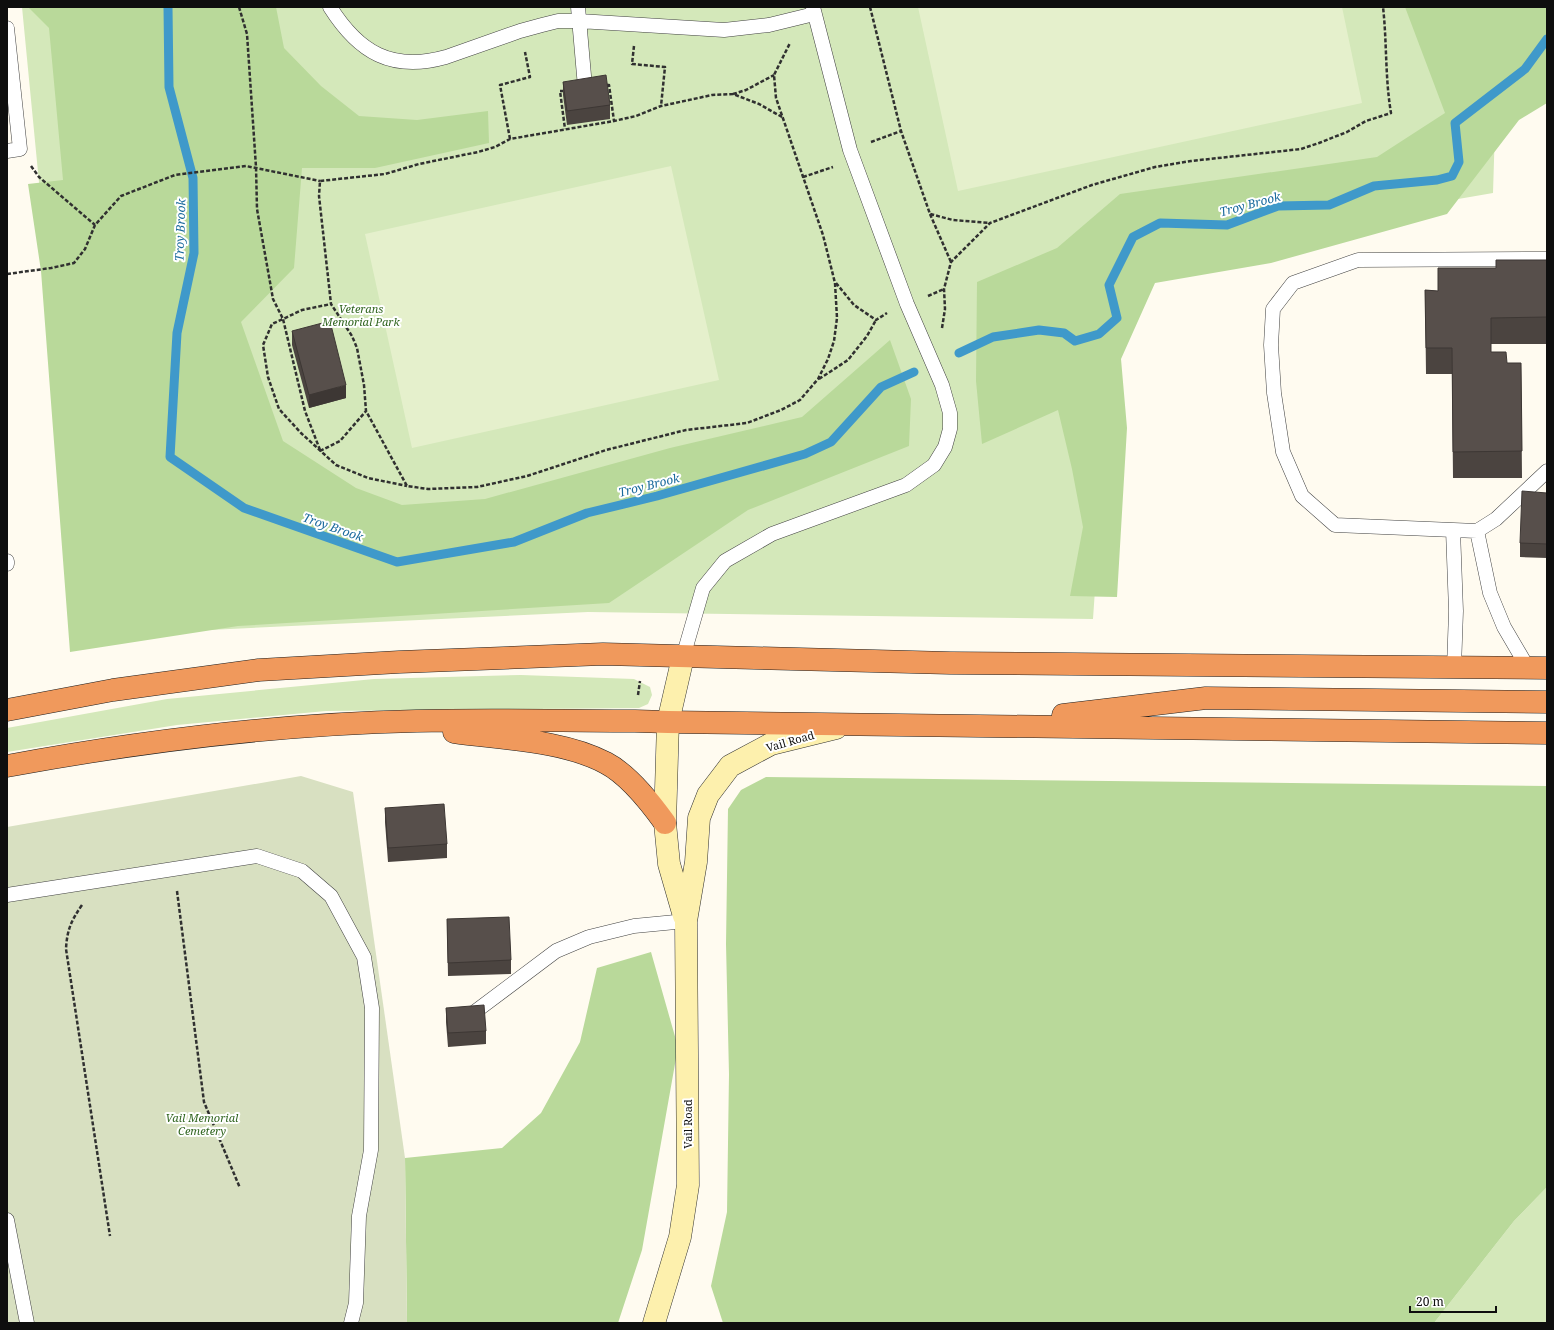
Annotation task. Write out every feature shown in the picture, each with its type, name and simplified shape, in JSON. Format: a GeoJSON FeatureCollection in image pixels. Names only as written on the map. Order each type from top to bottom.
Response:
{"type":"FeatureCollection","features":[{"type":"Feature","properties":{"kind":"highway"},"geometry":{"type":"LineString","coordinates":[[13,706],[113,690],[259,670],[399,662],[603,654],[950,664],[1541,668]]}},
{"type":"Feature","properties":{"kind":"highway"},"geometry":{"type":"LineString","coordinates":[[969,726],[1206,698],[1547,702]]}},
{"type":"Feature","properties":{"kind":"highway"},"geometry":{"type":"LineString","coordinates":[[7,766],[72,754],[188,738],[287,728],[416,721],[635,721],[1547,733]]}},
{"type":"Feature","properties":{"kind":"highway"},"geometry":{"type":"LineString","coordinates":[[376,722],[551,745],[588,756],[606,763],[629,780],[649,801],[665,823]]}},
{"type":"Feature","properties":{"kind":"street","name":"Vail Road"},"geometry":{"type":"LineString","coordinates":[[683,657],[668,722],[665,823],[669,864],[686,921]]}},
{"type":"Feature","properties":{"kind":"street","name":"Vail Road"},"geometry":{"type":"LineString","coordinates":[[654,1323],[680,1237],[688,1185],[686,921],[696,862],[699,818],[708,794],[730,766],[771,744],[851,724]]}},
{"type":"Feature","properties":{"kind":"lane"},"geometry":{"type":"LineString","coordinates":[[330,7],[337,18],[357,41],[365,47],[386,58],[408,63],[433,61],[520,31],[578,14],[724,30],[769,25],[810,13],[852,155],[898,280],[942,385],[950,413],[950,429],[945,447],[934,465],[906,485],[772,534],[725,561],[703,588],[683,657]]}},
{"type":"Feature","properties":{"kind":"lane"},"geometry":{"type":"LineString","coordinates":[[578,14],[585,87]]}},
{"type":"Feature","properties":{"kind":"lane"},"geometry":{"type":"LineString","coordinates":[[7,28],[14,150]]}},
{"type":"Feature","properties":{"kind":"lane"},"geometry":{"type":"LineString","coordinates":[[1547,259],[1358,260],[1293,283],[1273,309],[1271,345],[1274,393],[1283,452],[1302,496],[1335,526],[1477,531],[1496,519],[1547,471]]}},
{"type":"Feature","properties":{"kind":"lane"},"geometry":{"type":"LineString","coordinates":[[1453,530],[1456,611],[1454,668]]}},
{"type":"Feature","properties":{"kind":"lane"},"geometry":{"type":"LineString","coordinates":[[1477,531],[1490,593],[1504,627],[1541,668]]}},
{"type":"Feature","properties":{"kind":"lane"},"geometry":{"type":"LineString","coordinates":[[7,895],[257,856],[302,871],[331,896],[364,957],[372,1008],[371,1150],[359,1216],[356,1303],[351,1323]]}},
{"type":"Feature","properties":{"kind":"lane"},"geometry":{"type":"LineString","coordinates":[[472,1014],[556,951],[589,937],[634,926],[686,921]]}},
{"type":"Feature","properties":{"kind":"lane"},"geometry":{"type":"LineString","coordinates":[[7,1220],[27,1323]]}},
{"type":"Feature","properties":{"kind":"path"},"geometry":{"type":"LineString","coordinates":[[239,7],[247,34],[258,217],[273,299],[283,319],[305,411],[320,451]]}},
{"type":"Feature","properties":{"kind":"path"},"geometry":{"type":"LineString","coordinates":[[870,7],[900,131],[930,214],[951,262]]}},
{"type":"Feature","properties":{"kind":"path"},"geometry":{"type":"LineString","coordinates":[[942,329],[944,289],[951,262],[990,223],[1092,185],[1148,169],[1191,160],[1300,149],[1347,132],[1366,121],[1391,113],[1387,88],[1383,7]]}},
{"type":"Feature","properties":{"kind":"path"},"geometry":{"type":"LineString","coordinates":[[7,274],[51,268],[74,263],[85,249],[95,225],[121,196],[175,175],[246,166],[320,181],[385,174],[419,164],[478,152],[495,147],[510,139],[614,121],[636,116],[661,106],[712,96],[733,94],[746,90],[774,75],[810,13]]}},
{"type":"Feature","properties":{"kind":"path"},"geometry":{"type":"LineString","coordinates":[[632,64],[664,67],[661,106]]}},
{"type":"Feature","properties":{"kind":"path"},"geometry":{"type":"LineString","coordinates":[[331,304],[302,310],[272,324],[263,345],[268,377],[279,409],[301,433],[336,465],[368,478],[428,489],[477,487],[527,476],[606,450],[686,430],[747,423],[781,410],[800,400],[818,379],[828,359],[834,341],[837,318],[835,283],[823,235],[776,98],[774,75]]}},
{"type":"Feature","properties":{"kind":"path"},"geometry":{"type":"LineString","coordinates":[[510,139],[500,85],[530,77]]}},
{"type":"Feature","properties":{"kind":"path"},"geometry":{"type":"LineString","coordinates":[[733,94],[759,104],[782,117]]}},
{"type":"Feature","properties":{"kind":"path"},"geometry":{"type":"LineString","coordinates":[[803,177],[900,131]]}},
{"type":"Feature","properties":{"kind":"path"},"geometry":{"type":"LineString","coordinates":[[14,150],[39,177],[95,225]]}},
{"type":"Feature","properties":{"kind":"path"},"geometry":{"type":"LineString","coordinates":[[320,181],[319,196],[331,304],[352,336],[357,348],[364,385],[366,411],[407,486]]}},
{"type":"Feature","properties":{"kind":"path"},"geometry":{"type":"LineString","coordinates":[[930,214],[953,220],[990,223]]}},
{"type":"Feature","properties":{"kind":"path"},"geometry":{"type":"LineString","coordinates":[[835,283],[854,305],[876,320]]}},
{"type":"Feature","properties":{"kind":"path"},"geometry":{"type":"LineString","coordinates":[[924,298],[944,289]]}},
{"type":"Feature","properties":{"kind":"path"},"geometry":{"type":"LineString","coordinates":[[818,379],[848,360],[867,336],[876,320],[891,310]]}},
{"type":"Feature","properties":{"kind":"path"},"geometry":{"type":"LineString","coordinates":[[320,451],[340,441],[366,411]]}},
{"type":"Feature","properties":{"kind":"path"},"geometry":{"type":"LineString","coordinates":[[638,699],[640,681]]}},
{"type":"Feature","properties":{"kind":"path"},"geometry":{"type":"LineString","coordinates":[[174,869],[204,1102],[240,1188]]}},
{"type":"Feature","properties":{"kind":"path"},"geometry":{"type":"LineString","coordinates":[[99,880],[71,921],[67,935],[66,949],[110,1236]]}},
{"type":"Feature","properties":{"kind":"green space","name":"Veterans Memorial Park"},"geometry":{"type":"Polygon","coordinates":[[[22,7],[1489,7],[1495,128],[1493,193],[1158,251],[1115,297],[1093,619],[588,612],[83,636],[22,7]]]}},
{"type":"Feature","properties":{"kind":"green space"},"geometry":{"type":"Polygon","coordinates":[[[28,7],[276,7],[284,48],[321,86],[359,116],[417,120],[488,111],[489,143],[375,168],[302,168],[294,268],[241,322],[283,441],[356,488],[402,505],[485,499],[670,448],[802,417],[890,340],[911,399],[909,446],[748,510],[609,603],[238,626],[70,652],[41,271],[28,184],[63,180],[49,28],[28,7]]]}},
{"type":"Feature","properties":{"kind":"green space"},"geometry":{"type":"Polygon","coordinates":[[[918,7],[1342,7],[1362,103],[958,191],[918,7]]]}},
{"type":"Feature","properties":{"kind":"green space"},"geometry":{"type":"Polygon","coordinates":[[[1405,7],[1547,7],[1547,103],[1519,120],[1447,214],[1271,263],[1155,283],[1121,359],[1127,428],[1117,597],[1070,596],[1083,527],[1072,469],[1058,410],[982,444],[976,381],[977,282],[1057,248],[1120,194],[1377,157],[1445,113],[1405,7]]]}},
{"type":"Feature","properties":{"kind":"green space"},"geometry":{"type":"Polygon","coordinates":[[[671,166],[719,380],[412,448],[365,234],[671,166]]]}},
{"type":"Feature","properties":{"kind":"green space"},"geometry":{"type":"Polygon","coordinates":[[[521,675],[634,679],[650,687],[652,695],[648,704],[639,708],[326,711],[177,725],[7,752],[7,728],[167,699],[374,679],[521,675]]]}},
{"type":"Feature","properties":{"kind":"green space","name":"Vail Memorial Cemetery"},"geometry":{"type":"Polygon","coordinates":[[[301,776],[353,792],[405,1158],[407,1323],[7,1323],[7,827],[301,776]]]}},
{"type":"Feature","properties":{"kind":"green space"},"geometry":{"type":"Polygon","coordinates":[[[766,777],[1547,786],[1547,1187],[1514,1221],[1434,1323],[723,1323],[711,1286],[727,1212],[729,1074],[726,944],[728,809],[741,790],[766,777]]]}},
{"type":"Feature","properties":{"kind":"green space"},"geometry":{"type":"Polygon","coordinates":[[[651,952],[678,1047],[642,1250],[618,1323],[407,1323],[405,1158],[502,1148],[541,1113],[580,1042],[597,968],[651,952]]]}},
{"type":"Feature","properties":{"kind":"green space"},"geometry":{"type":"Polygon","coordinates":[[[1547,1187],[1547,1323],[1434,1323],[1514,1221],[1547,1187]]]}},
{"type":"Feature","properties":{"kind":"building"},"geometry":{"type":"Polygon","coordinates":[[[606,75],[610,105],[567,111],[563,82],[606,75]]]}},
{"type":"Feature","properties":{"kind":"building"},"geometry":{"type":"Polygon","coordinates":[[[1496,260],[1547,260],[1547,317],[1491,318],[1491,352],[1506,352],[1507,363],[1521,363],[1522,451],[1453,452],[1452,348],[1426,348],[1425,290],[1438,291],[1438,268],[1496,268],[1496,260]]]}},
{"type":"Feature","properties":{"kind":"building"},"geometry":{"type":"Polygon","coordinates":[[[330,321],[346,385],[309,395],[292,331],[330,321]]]}},
{"type":"Feature","properties":{"kind":"building"},"geometry":{"type":"Polygon","coordinates":[[[1522,491],[1547,493],[1547,544],[1520,543],[1522,491]]]}},
{"type":"Feature","properties":{"kind":"building"},"geometry":{"type":"Polygon","coordinates":[[[444,804],[447,844],[388,848],[385,808],[444,804]]]}},
{"type":"Feature","properties":{"kind":"building"},"geometry":{"type":"Polygon","coordinates":[[[509,917],[511,960],[448,963],[447,919],[509,917]]]}},
{"type":"Feature","properties":{"kind":"building"},"geometry":{"type":"Polygon","coordinates":[[[484,1005],[486,1031],[448,1033],[446,1008],[484,1005]]]}},
{"type":"Feature","properties":{"kind":"waterway","name":"Troy Brook"},"geometry":{"type":"LineString","coordinates":[[168,7],[169,87],[193,178],[194,253],[177,333],[170,457],[244,508],[397,562],[514,542],[587,513],[657,496],[805,454],[831,442],[881,387],[914,372]]}},
{"type":"Feature","properties":{"kind":"waterway","name":"Troy Brook"},"geometry":{"type":"LineString","coordinates":[[959,353],[993,337],[1039,330],[1064,333],[1075,341],[1099,334],[1117,318],[1109,285],[1133,237],[1160,223],[1227,225],[1278,206],[1329,205],[1374,186],[1437,180],[1452,176],[1459,162],[1455,123],[1525,69],[1547,39]]}}]}
